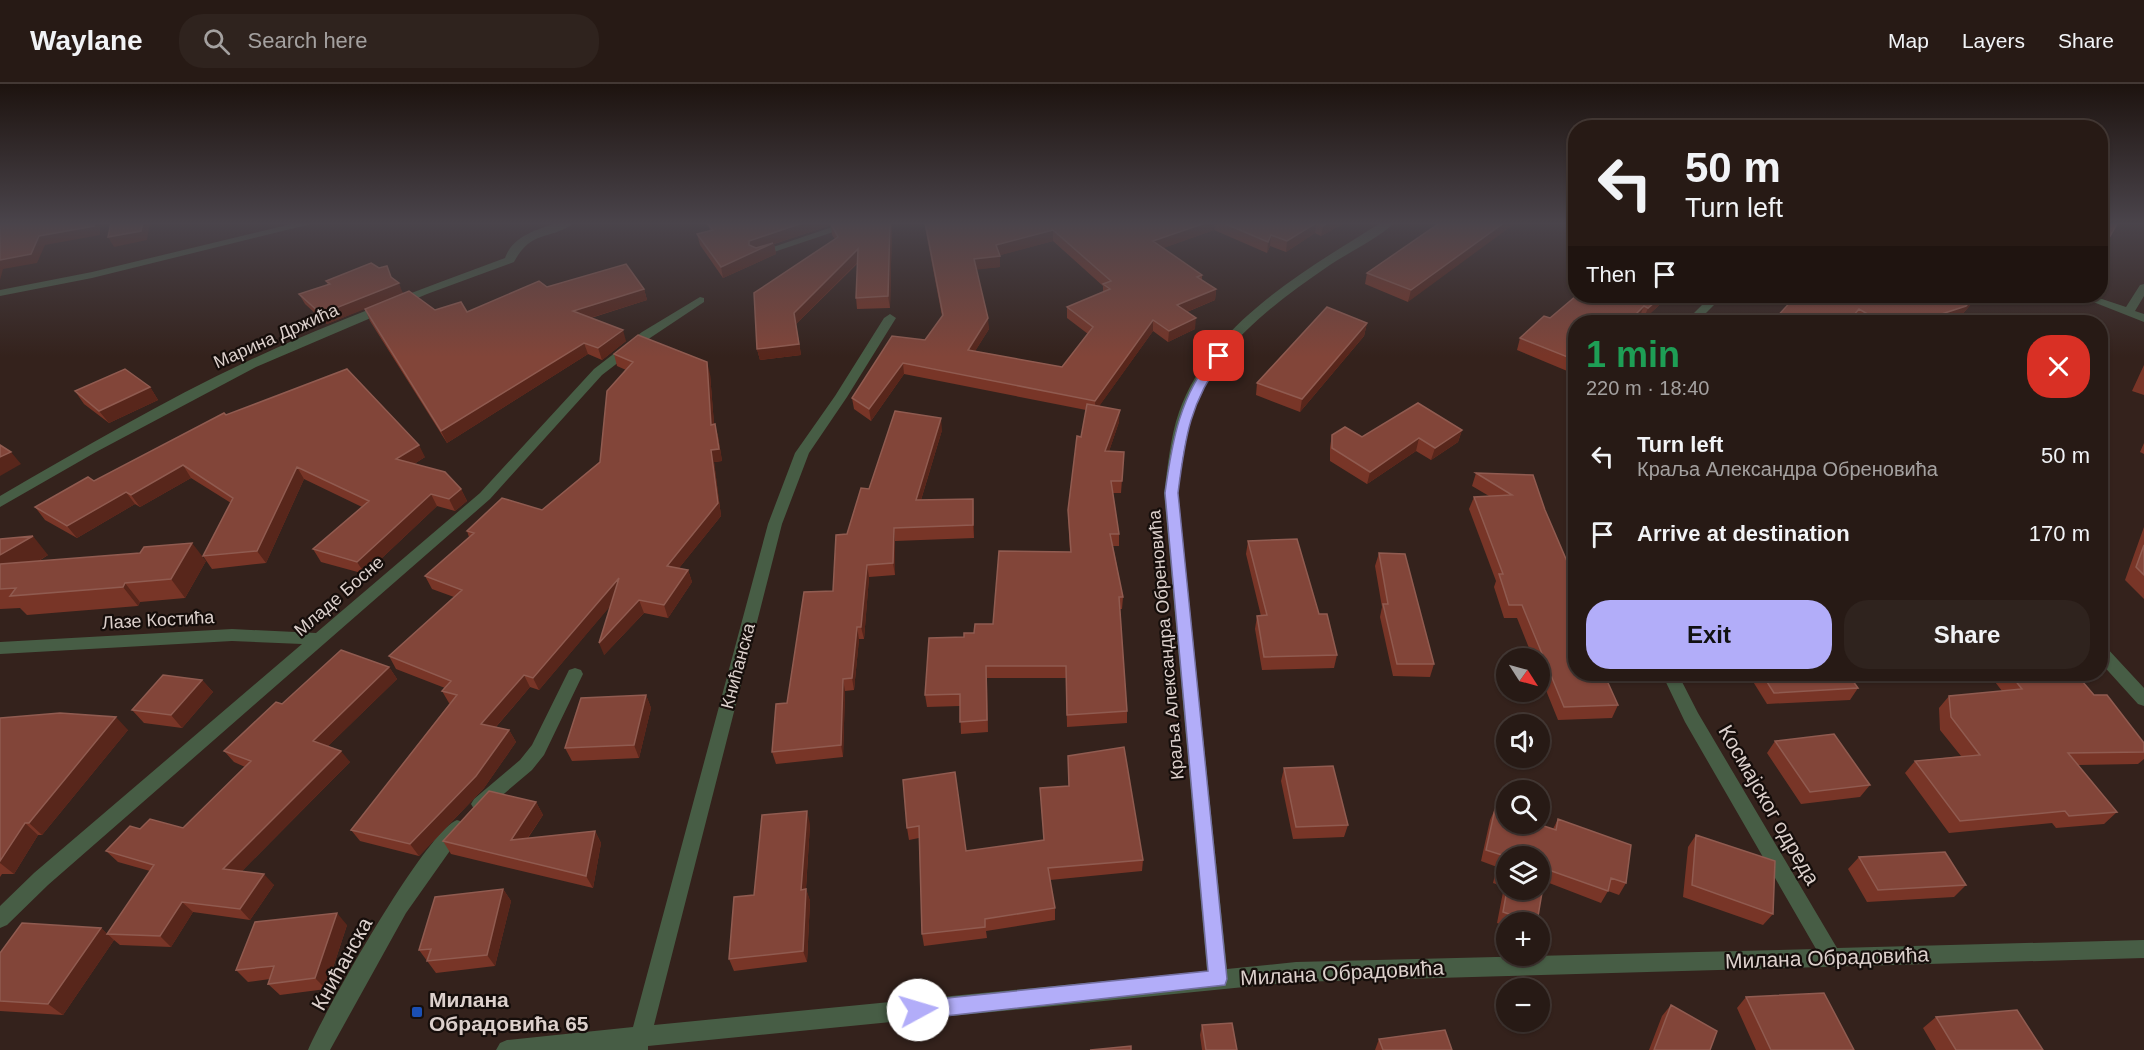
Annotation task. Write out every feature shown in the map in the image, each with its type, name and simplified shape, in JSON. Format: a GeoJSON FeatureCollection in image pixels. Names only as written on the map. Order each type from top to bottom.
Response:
{"type":"FeatureCollection","features":[{"type":"Feature","properties":{"kind":"street"},"geometry":{"type":"LineString","coordinates":[[0,293],[125,267]]}},
{"type":"Feature","properties":{"kind":"street","name":"Марина Држића"},"geometry":{"type":"LineString","coordinates":[[0,502],[204,387],[308,340],[492,267]]}},
{"type":"Feature","properties":{"kind":"street","name":"Краља Александра Обреновића"},"geometry":{"type":"LineString","coordinates":[[1218,979],[1171,493],[1178,447],[1188,405],[1207,370],[1242,329],[1302,277],[1318,267]]}},
{"type":"Feature","properties":{"kind":"street"},"geometry":{"type":"LineString","coordinates":[[2129,311],[2144,287]]}},
{"type":"Feature","properties":{"kind":"street","name":"Младе Босне"},"geometry":{"type":"LineString","coordinates":[[0,919],[41,879],[485,496],[598,372],[646,335],[700,300]]}},
{"type":"Feature","properties":{"kind":"street"},"geometry":{"type":"LineString","coordinates":[[1698,315],[1710,303]]}},
{"type":"Feature","properties":{"kind":"street"},"geometry":{"type":"LineString","coordinates":[[2105,303],[2144,318]]}},
{"type":"Feature","properties":{"kind":"street","name":"Книћанска"},"geometry":{"type":"LineString","coordinates":[[639,1044],[775,524],[802,453],[842,397],[890,318]]}},
{"type":"Feature","properties":{"kind":"street","name":"Лазе Костића"},"geometry":{"type":"LineString","coordinates":[[0,648],[232,635],[319,639]]}},
{"type":"Feature","properties":{"kind":"street"},"geometry":{"type":"LineString","coordinates":[[2108,660],[2144,699]]}},
{"type":"Feature","properties":{"kind":"street","name":"Книћанска"},"geometry":{"type":"LineString","coordinates":[[319,1050],[404,900],[427,864],[482,802],[526,765],[538,750],[575,674]]}},
{"type":"Feature","properties":{"kind":"street","name":"Космајског одреда"},"geometry":{"type":"LineString","coordinates":[[1673,681],[1691,717],[1832,958]]}},
{"type":"Feature","properties":{"kind":"street","name":"Милана Обрадовића"},"geometry":{"type":"LineString","coordinates":[[507,1050],[639,1044],[1218,979],[1308,972],[2144,949]]}},
{"type":"Feature","properties":{"kind":"building"},"geometry":{"type":"Polygon","coordinates":[[[361,267],[387,267],[391,277],[399,283],[321,314],[299,294],[330,284],[326,281],[361,267]]]}},
{"type":"Feature","properties":{"kind":"building"},"geometry":{"type":"Polygon","coordinates":[[[615,267],[628,267],[644,289],[573,311],[623,330],[598,348],[584,343],[441,431],[365,309],[409,291],[435,310],[461,302],[467,312],[539,281],[547,287],[615,267]]]}},
{"type":"Feature","properties":{"kind":"building"},"geometry":{"type":"Polygon","coordinates":[[[793,267],[840,267],[794,313],[799,344],[757,349],[754,293],[793,267]]]}},
{"type":"Feature","properties":{"kind":"building"},"geometry":{"type":"Polygon","coordinates":[[[857,267],[889,267],[888,296],[856,298],[857,267]]]}},
{"type":"Feature","properties":{"kind":"building"},"geometry":{"type":"Polygon","coordinates":[[[934,267],[976,267],[988,318],[968,350],[1062,367],[1093,327],[1067,307],[1110,289],[1103,284],[1111,281],[1095,267],[1191,267],[1202,275],[1197,277],[1216,289],[1177,305],[1196,318],[1169,331],[1153,320],[1095,401],[903,363],[869,409],[852,398],[892,336],[925,340],[943,315],[934,267]]]}},
{"type":"Feature","properties":{"kind":"building"},"geometry":{"type":"Polygon","coordinates":[[[1376,267],[1443,267],[1411,290],[1367,273],[1376,267]]]}},
{"type":"Feature","properties":{"kind":"building"},"geometry":{"type":"Polygon","coordinates":[[[1568,303],[1654,303],[1648,308],[1644,306],[1635,315],[1568,315],[1568,357],[1520,338],[1544,316],[1550,318],[1568,303]]]}},
{"type":"Feature","properties":{"kind":"building"},"geometry":{"type":"Polygon","coordinates":[[[1790,303],[1969,303],[1938,315],[1869,315],[1859,309],[1854,315],[1778,315],[1790,303]]]}},
{"type":"Feature","properties":{"kind":"building"},"geometry":{"type":"Polygon","coordinates":[[[1327,307],[1367,323],[1302,399],[1257,383],[1327,307]]]}},
{"type":"Feature","properties":{"kind":"building"},"geometry":{"type":"Polygon","coordinates":[[[638,335],[707,362],[711,425],[715,424],[719,449],[711,450],[718,503],[667,566],[688,570],[664,605],[639,600],[599,643],[619,578],[533,678],[524,675],[481,724],[509,730],[476,776],[410,844],[351,830],[457,695],[442,691],[451,681],[389,656],[462,590],[425,576],[474,533],[467,531],[502,498],[542,510],[600,462],[607,391],[633,362],[614,354],[638,335]]]}},
{"type":"Feature","properties":{"kind":"building"},"geometry":{"type":"Polygon","coordinates":[[[125,369],[150,387],[99,411],[75,391],[125,369]]]}},
{"type":"Feature","properties":{"kind":"building"},"geometry":{"type":"Polygon","coordinates":[[[347,369],[419,445],[396,459],[445,472],[461,489],[449,499],[431,494],[357,562],[313,549],[369,501],[297,467],[257,551],[203,556],[233,498],[183,465],[131,495],[126,492],[67,526],[35,507],[88,477],[94,481],[224,413],[226,415],[347,369]]]}},
{"type":"Feature","properties":{"kind":"building"},"geometry":{"type":"Polygon","coordinates":[[[1418,403],[1462,430],[1435,448],[1419,438],[1370,472],[1332,448],[1332,435],[1345,427],[1362,437],[1418,403]]]}},
{"type":"Feature","properties":{"kind":"building"},"geometry":{"type":"Polygon","coordinates":[[[1087,404],[1120,410],[1105,451],[1124,452],[1122,481],[1111,481],[1119,534],[1110,534],[1123,597],[1119,597],[1127,711],[1067,715],[1066,666],[986,666],[987,720],[960,722],[960,694],[925,695],[929,638],[964,637],[964,633],[974,633],[975,624],[993,624],[999,551],[1071,552],[1068,510],[1077,436],[1081,437],[1087,404]]]}},
{"type":"Feature","properties":{"kind":"building"},"geometry":{"type":"Polygon","coordinates":[[[895,411],[941,418],[916,500],[973,499],[973,525],[894,528],[893,563],[867,565],[861,627],[857,627],[852,678],[843,679],[841,745],[772,752],[776,704],[787,703],[804,592],[833,591],[836,535],[847,534],[861,488],[869,489],[895,411]]]}},
{"type":"Feature","properties":{"kind":"building"},"geometry":{"type":"Polygon","coordinates":[[[0,445],[11,452],[0,457],[0,445]]]}},
{"type":"Feature","properties":{"kind":"building"},"geometry":{"type":"Polygon","coordinates":[[[1476,473],[1533,475],[1568,564],[1568,681],[1607,681],[1618,705],[1564,707],[1550,673],[1550,648],[1540,648],[1522,605],[1509,605],[1499,574],[1503,574],[1474,497],[1512,495],[1476,473]]]}},
{"type":"Feature","properties":{"kind":"building"},"geometry":{"type":"Polygon","coordinates":[[[33,536],[0,555],[0,539],[33,536]]]}},
{"type":"Feature","properties":{"kind":"building"},"geometry":{"type":"Polygon","coordinates":[[[1297,539],[1319,614],[1327,614],[1337,655],[1264,657],[1257,616],[1267,615],[1248,541],[1297,539]]]}},
{"type":"Feature","properties":{"kind":"building"},"geometry":{"type":"Polygon","coordinates":[[[192,543],[171,579],[125,583],[123,587],[10,596],[16,588],[0,589],[0,564],[140,553],[144,547],[192,543]]]}},
{"type":"Feature","properties":{"kind":"building"},"geometry":{"type":"Polygon","coordinates":[[[2144,545],[2144,575],[2136,567],[2144,545]]]}},
{"type":"Feature","properties":{"kind":"building"},"geometry":{"type":"Polygon","coordinates":[[[1379,553],[1405,554],[1434,664],[1397,664],[1383,604],[1388,604],[1379,553]]]}},
{"type":"Feature","properties":{"kind":"building"},"geometry":{"type":"Polygon","coordinates":[[[341,650],[389,667],[313,741],[341,751],[223,869],[264,874],[240,909],[182,902],[160,936],[107,934],[154,865],[106,851],[130,826],[140,829],[150,819],[183,828],[251,761],[224,751],[276,702],[282,704],[341,650]]]}},
{"type":"Feature","properties":{"kind":"building"},"geometry":{"type":"Polygon","coordinates":[[[163,675],[202,680],[171,715],[132,710],[163,675]]]}},
{"type":"Feature","properties":{"kind":"building"},"geometry":{"type":"Polygon","coordinates":[[[1766,681],[1853,681],[1858,688],[1774,693],[1766,681]]]}},
{"type":"Feature","properties":{"kind":"building"},"geometry":{"type":"Polygon","coordinates":[[[2016,681],[2082,681],[2094,695],[2107,695],[2144,743],[2144,752],[2068,753],[2117,812],[2069,816],[2065,811],[1960,821],[1915,761],[1980,755],[1951,717],[1949,696],[2022,689],[2016,681]]]}},
{"type":"Feature","properties":{"kind":"building"},"geometry":{"type":"Polygon","coordinates":[[[646,695],[634,745],[565,748],[581,698],[646,695]]]}},
{"type":"Feature","properties":{"kind":"building"},"geometry":{"type":"Polygon","coordinates":[[[60,713],[116,717],[29,823],[25,823],[0,861],[0,718],[60,713]]]}},
{"type":"Feature","properties":{"kind":"building"},"geometry":{"type":"Polygon","coordinates":[[[1834,734],[1870,785],[1810,792],[1775,741],[1834,734]]]}},
{"type":"Feature","properties":{"kind":"building"},"geometry":{"type":"Polygon","coordinates":[[[1124,747],[1143,860],[1048,868],[1055,908],[985,919],[985,927],[922,934],[919,826],[907,828],[903,780],[955,772],[966,851],[1044,840],[1040,788],[1069,786],[1068,756],[1124,747]]]}},
{"type":"Feature","properties":{"kind":"building"},"geometry":{"type":"Polygon","coordinates":[[[1333,766],[1348,825],[1296,827],[1284,768],[1333,766]]]}},
{"type":"Feature","properties":{"kind":"building"},"geometry":{"type":"Polygon","coordinates":[[[489,791],[536,802],[511,840],[595,831],[586,876],[443,841],[489,791]]]}},
{"type":"Feature","properties":{"kind":"building"},"geometry":{"type":"Polygon","coordinates":[[[1495,809],[1496,834],[1550,834],[1550,828],[1556,830],[1558,819],[1631,845],[1626,883],[1611,878],[1608,891],[1550,870],[1550,846],[1496,846],[1496,853],[1486,850],[1495,809]]]}},
{"type":"Feature","properties":{"kind":"building"},"geometry":{"type":"Polygon","coordinates":[[[807,811],[801,890],[806,889],[803,951],[729,959],[734,897],[754,895],[762,815],[807,811]]]}},
{"type":"Feature","properties":{"kind":"building"},"geometry":{"type":"Polygon","coordinates":[[[1696,835],[1775,861],[1773,914],[1692,885],[1696,835]]]}},
{"type":"Feature","properties":{"kind":"building"},"geometry":{"type":"Polygon","coordinates":[[[1945,852],[1966,885],[1878,890],[1859,857],[1945,852]]]}},
{"type":"Feature","properties":{"kind":"building"},"geometry":{"type":"Polygon","coordinates":[[[503,889],[487,955],[427,961],[431,949],[419,950],[435,897],[503,889]]]}},
{"type":"Feature","properties":{"kind":"building"},"geometry":{"type":"Polygon","coordinates":[[[1505,900],[1541,900],[1539,912],[1503,912],[1505,900]]]}},
{"type":"Feature","properties":{"kind":"building"},"geometry":{"type":"Polygon","coordinates":[[[337,913],[315,978],[268,984],[274,966],[236,970],[255,922],[337,913]]]}},
{"type":"Feature","properties":{"kind":"building"},"geometry":{"type":"Polygon","coordinates":[[[22,923],[101,928],[48,1004],[0,1001],[0,953],[22,923]]]}},
{"type":"Feature","properties":{"kind":"building"},"geometry":{"type":"Polygon","coordinates":[[[1824,993],[1854,1050],[1771,1050],[1746,997],[1824,993]]]}},
{"type":"Feature","properties":{"kind":"building"},"geometry":{"type":"Polygon","coordinates":[[[1671,1005],[1717,1031],[1710,1050],[1654,1050],[1671,1005]]]}},
{"type":"Feature","properties":{"kind":"building"},"geometry":{"type":"Polygon","coordinates":[[[2017,1010],[2043,1050],[1956,1050],[1936,1017],[2017,1010]]]}},
{"type":"Feature","properties":{"kind":"building"},"geometry":{"type":"Polygon","coordinates":[[[1232,1023],[1237,1050],[1206,1050],[1202,1025],[1232,1023]]]}},
{"type":"Feature","properties":{"kind":"building"},"geometry":{"type":"Polygon","coordinates":[[[1445,1030],[1452,1050],[1383,1050],[1379,1039],[1445,1030]]]}},
{"type":"Feature","properties":{"kind":"building"},"geometry":{"type":"Polygon","coordinates":[[[1131,1046],[1131,1050],[1090,1050],[1131,1046]]]}},
{"type":"Feature","properties":{"kind":"place","name":"Милана Обрадовића 65"},"geometry":{"type":"Point","coordinates":[417,1012]}},
{"type":"Feature","properties":{"kind":"route"},"geometry":{"type":"LineString","coordinates":[[918,1010],[1218,979],[1171,493],[1178,447],[1188,405],[1207,370],[1219,356]]}}]}
